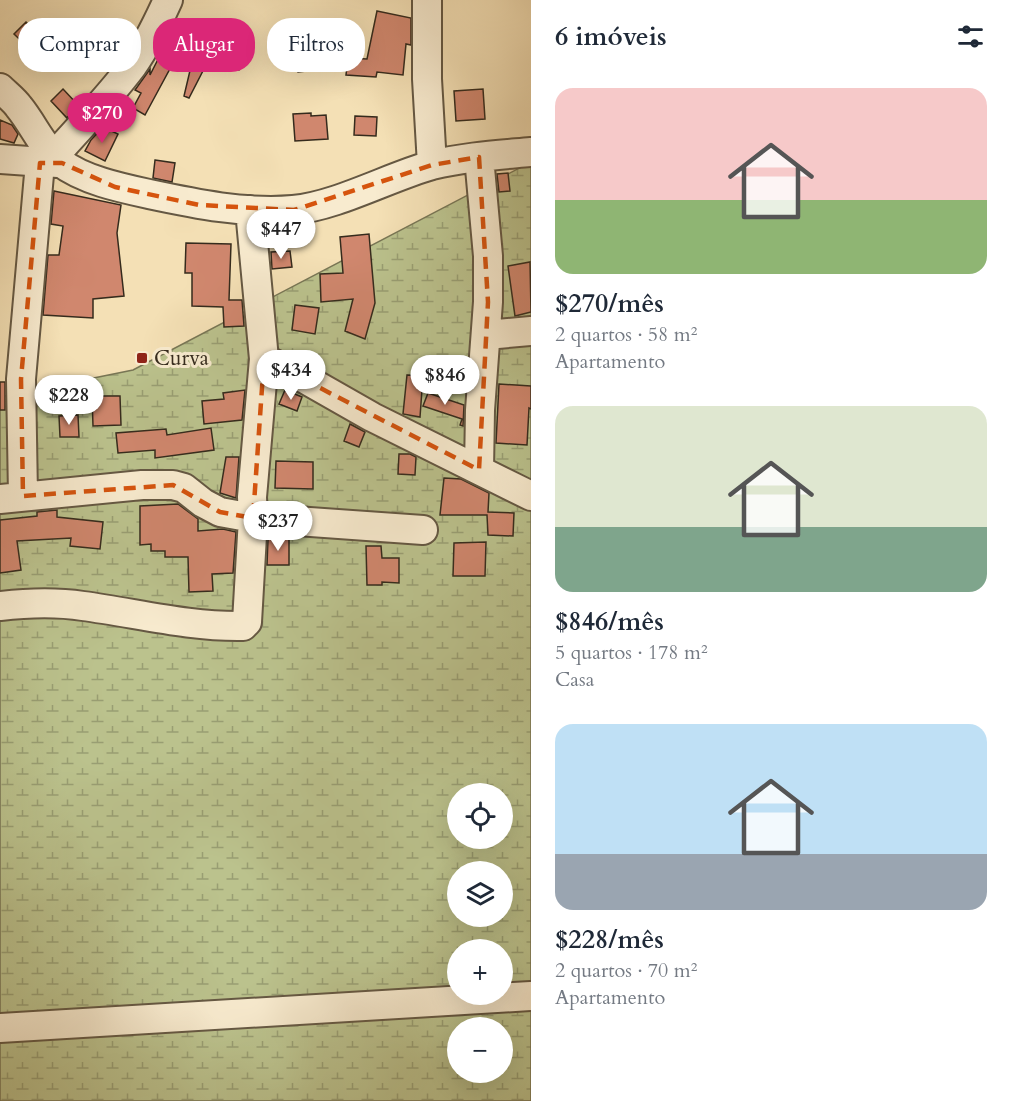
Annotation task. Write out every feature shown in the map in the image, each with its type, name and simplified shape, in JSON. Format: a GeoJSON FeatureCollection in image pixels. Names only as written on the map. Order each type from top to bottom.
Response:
{"type":"FeatureCollection","features":[{"type":"Feature","properties":{"kind":"street"},"geometry":{"type":"LineString","coordinates":[[168,0],[154,30],[133,64],[52,160],[21,380],[12,498],[142,485],[173,485],[184,488],[203,503],[220,512],[253,518],[423,531]]}},
{"type":"Feature","properties":{"kind":"street"},"geometry":{"type":"LineString","coordinates":[[427,0],[427,79],[432,165]]}},
{"type":"Feature","properties":{"kind":"street"},"geometry":{"type":"LineString","coordinates":[[0,88],[18,106],[52,160]]}},
{"type":"Feature","properties":{"kind":"street"},"geometry":{"type":"LineString","coordinates":[[0,159],[52,160],[115,187],[199,205],[250,210],[294,210],[323,203],[432,165],[479,157],[531,152]]}},
{"type":"Feature","properties":{"kind":"street"},"geometry":{"type":"LineString","coordinates":[[479,157],[488,256],[479,470]]}},
{"type":"Feature","properties":{"kind":"street"},"geometry":{"type":"LineString","coordinates":[[0,606],[27,603],[81,605],[185,623],[243,626],[247,622],[253,518],[252,497],[264,359],[250,210]]}},
{"type":"Feature","properties":{"kind":"street"},"geometry":{"type":"LineString","coordinates":[[486,335],[531,331]]}},
{"type":"Feature","properties":{"kind":"street"},"geometry":{"type":"LineString","coordinates":[[264,359],[307,380],[372,417],[531,496]]}},
{"type":"Feature","properties":{"kind":"street"},"geometry":{"type":"LineString","coordinates":[[0,1028],[531,996]]}},
{"type":"Feature","properties":{"kind":"highlighted area"},"geometry":{"type":"Polygon","coordinates":[[[479,157],[488,302],[479,470],[264,359],[253,518],[220,512],[173,485],[23,496],[21,379],[40,163],[62,163],[115,187],[199,205],[294,210],[432,165],[479,157]]]}},
{"type":"Feature","properties":{"kind":"green space"},"geometry":{"type":"Polygon","coordinates":[[[531,162],[531,1101],[0,1101],[0,397],[133,370],[531,162]]]}},
{"type":"Feature","properties":{"kind":"building"},"geometry":{"type":"Polygon","coordinates":[[[377,11],[411,18],[411,45],[406,44],[403,75],[377,72],[376,77],[346,75],[346,72],[365,72],[365,59],[367,59],[377,11]]]}},
{"type":"Feature","properties":{"kind":"building"},"geometry":{"type":"Polygon","coordinates":[[[150,69],[150,75],[153,69],[153,72],[168,72],[145,115],[133,108],[141,93],[135,90],[150,69]]]}},
{"type":"Feature","properties":{"kind":"building"},"geometry":{"type":"Polygon","coordinates":[[[190,72],[202,72],[189,98],[184,96],[190,72]]]}},
{"type":"Feature","properties":{"kind":"building"},"geometry":{"type":"Polygon","coordinates":[[[63,89],[78,105],[67,118],[51,101],[63,89]]]}},
{"type":"Feature","properties":{"kind":"building"},"geometry":{"type":"Polygon","coordinates":[[[483,89],[485,119],[456,121],[454,91],[483,89]]]}},
{"type":"Feature","properties":{"kind":"building"},"geometry":{"type":"Polygon","coordinates":[[[311,113],[311,116],[326,115],[328,139],[295,141],[293,114],[311,113]]]}},
{"type":"Feature","properties":{"kind":"building"},"geometry":{"type":"Polygon","coordinates":[[[355,116],[377,117],[376,136],[354,135],[355,116]]]}},
{"type":"Feature","properties":{"kind":"building"},"geometry":{"type":"Polygon","coordinates":[[[0,120],[12,125],[18,134],[14,143],[0,139],[0,120]]]}},
{"type":"Feature","properties":{"kind":"building"},"geometry":{"type":"Polygon","coordinates":[[[103,127],[118,134],[105,161],[85,151],[103,127]]]}},
{"type":"Feature","properties":{"kind":"building"},"geometry":{"type":"Polygon","coordinates":[[[155,160],[175,163],[172,182],[153,178],[155,160]]]}},
{"type":"Feature","properties":{"kind":"building"},"geometry":{"type":"Polygon","coordinates":[[[508,173],[510,191],[499,192],[497,174],[508,173]]]}},
{"type":"Feature","properties":{"kind":"building"},"geometry":{"type":"Polygon","coordinates":[[[54,191],[121,205],[117,233],[124,296],[93,299],[93,318],[43,315],[48,255],[59,255],[63,226],[51,224],[54,191]]]}},
{"type":"Feature","properties":{"kind":"building"},"geometry":{"type":"Polygon","coordinates":[[[369,234],[375,303],[365,339],[345,331],[353,299],[321,302],[320,274],[343,273],[340,237],[369,234]]]}},
{"type":"Feature","properties":{"kind":"building"},"geometry":{"type":"Polygon","coordinates":[[[186,243],[231,244],[229,300],[242,300],[244,326],[224,327],[223,307],[192,306],[192,273],[185,273],[186,243]]]}},
{"type":"Feature","properties":{"kind":"building"},"geometry":{"type":"Polygon","coordinates":[[[290,251],[292,267],[272,269],[271,252],[290,251]]]}},
{"type":"Feature","properties":{"kind":"building"},"geometry":{"type":"Polygon","coordinates":[[[530,262],[531,312],[515,316],[508,266],[530,262]]]}},
{"type":"Feature","properties":{"kind":"building"},"geometry":{"type":"Polygon","coordinates":[[[295,305],[319,308],[315,334],[292,330],[295,305]]]}},
{"type":"Feature","properties":{"kind":"building"},"geometry":{"type":"Polygon","coordinates":[[[407,375],[423,376],[420,417],[403,414],[407,375]]]}},
{"type":"Feature","properties":{"kind":"building"},"geometry":{"type":"Polygon","coordinates":[[[0,382],[5,382],[5,410],[0,410],[0,382]]]}},
{"type":"Feature","properties":{"kind":"building"},"geometry":{"type":"Polygon","coordinates":[[[499,384],[531,386],[527,445],[496,443],[499,384]]]}},
{"type":"Feature","properties":{"kind":"building"},"geometry":{"type":"Polygon","coordinates":[[[245,390],[242,420],[204,424],[202,401],[224,399],[223,393],[245,390]]]}},
{"type":"Feature","properties":{"kind":"building"},"geometry":{"type":"Polygon","coordinates":[[[285,390],[302,397],[297,411],[279,404],[285,390]]]}},
{"type":"Feature","properties":{"kind":"building"},"geometry":{"type":"Polygon","coordinates":[[[428,393],[464,405],[463,426],[460,425],[462,419],[423,406],[428,393]]]}},
{"type":"Feature","properties":{"kind":"building"},"geometry":{"type":"Polygon","coordinates":[[[92,396],[120,396],[121,425],[93,426],[92,396]]]}},
{"type":"Feature","properties":{"kind":"building"},"geometry":{"type":"Polygon","coordinates":[[[78,415],[79,437],[60,437],[59,416],[78,415]]]}},
{"type":"Feature","properties":{"kind":"building"},"geometry":{"type":"Polygon","coordinates":[[[350,424],[365,432],[359,447],[344,441],[350,424]]]}},
{"type":"Feature","properties":{"kind":"building"},"geometry":{"type":"Polygon","coordinates":[[[211,428],[214,450],[155,458],[155,450],[118,453],[116,433],[166,429],[167,435],[211,428]]]}},
{"type":"Feature","properties":{"kind":"building"},"geometry":{"type":"Polygon","coordinates":[[[399,454],[410,454],[416,457],[415,475],[398,474],[399,454]]]}},
{"type":"Feature","properties":{"kind":"building"},"geometry":{"type":"Polygon","coordinates":[[[226,457],[239,457],[236,498],[220,493],[226,457]]]}},
{"type":"Feature","properties":{"kind":"building"},"geometry":{"type":"Polygon","coordinates":[[[276,461],[313,462],[313,489],[275,488],[276,461]]]}},
{"type":"Feature","properties":{"kind":"building"},"geometry":{"type":"Polygon","coordinates":[[[444,478],[461,479],[489,493],[488,512],[514,513],[513,536],[488,535],[487,515],[440,515],[444,478]]]}},
{"type":"Feature","properties":{"kind":"building"},"geometry":{"type":"Polygon","coordinates":[[[178,504],[198,519],[198,531],[223,529],[236,532],[233,573],[212,574],[213,591],[189,592],[188,557],[165,557],[165,551],[151,551],[151,544],[140,545],[140,506],[178,504]]]}},
{"type":"Feature","properties":{"kind":"building"},"geometry":{"type":"Polygon","coordinates":[[[57,510],[57,517],[103,522],[100,549],[70,546],[71,538],[17,541],[21,570],[0,573],[0,520],[37,516],[37,512],[57,510]]]}},
{"type":"Feature","properties":{"kind":"building"},"geometry":{"type":"Polygon","coordinates":[[[268,539],[289,539],[289,565],[267,565],[268,539]]]}},
{"type":"Feature","properties":{"kind":"building"},"geometry":{"type":"Polygon","coordinates":[[[486,542],[485,576],[453,576],[454,543],[486,542]]]}},
{"type":"Feature","properties":{"kind":"building"},"geometry":{"type":"Polygon","coordinates":[[[366,546],[381,546],[382,558],[399,558],[399,583],[382,582],[382,585],[367,585],[366,546]]]}},
{"type":"Feature","properties":{"kind":"place","name":"Curva"},"geometry":{"type":"Point","coordinates":[142,358]}}]}
